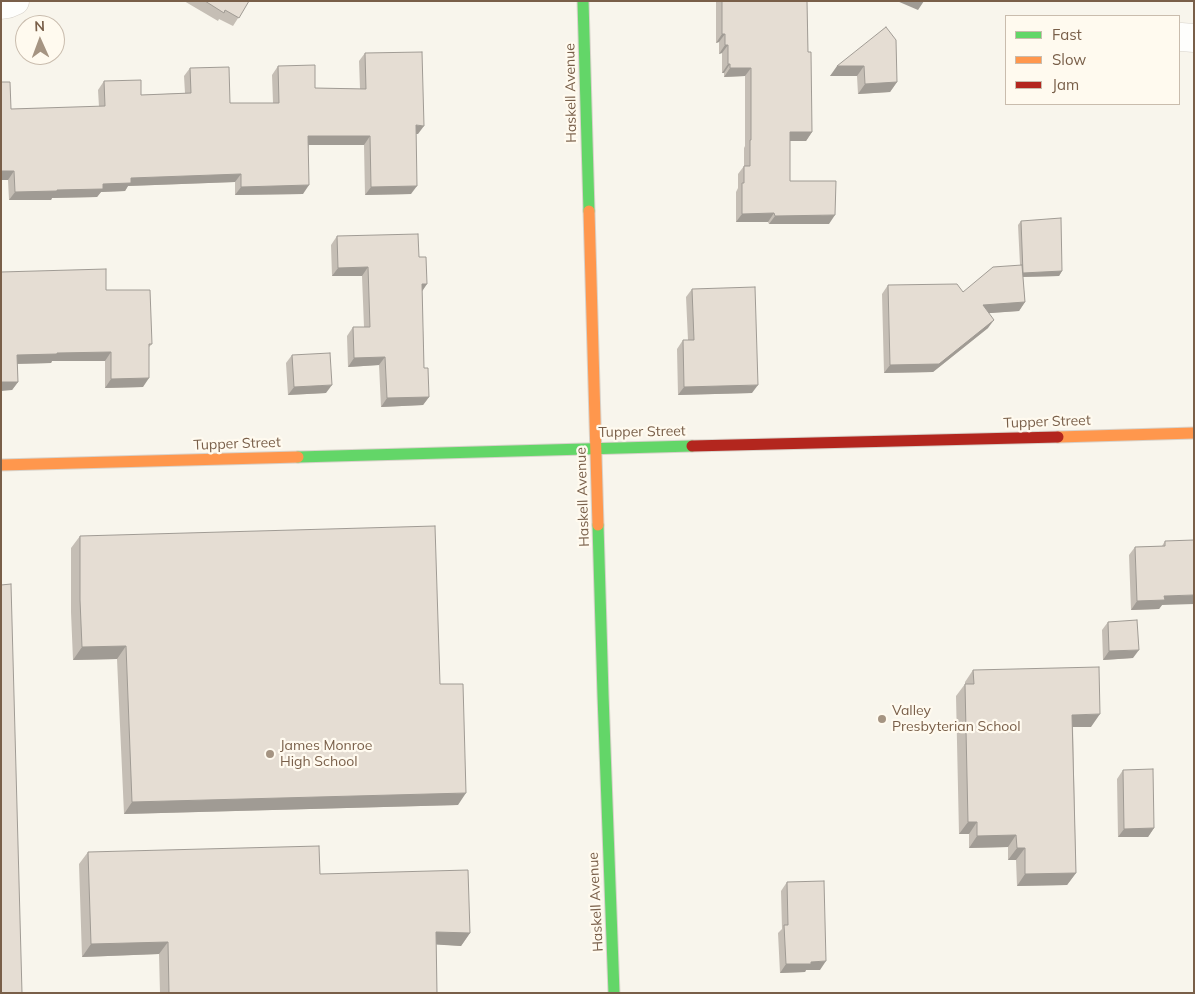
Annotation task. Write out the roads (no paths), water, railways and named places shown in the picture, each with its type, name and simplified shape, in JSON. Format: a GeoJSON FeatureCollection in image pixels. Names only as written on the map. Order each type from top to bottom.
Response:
{"type":"FeatureCollection","features":[{"type":"Feature","properties":{"kind":"street"},"geometry":{"type":"LineString","coordinates":[[1,5],[15,1]]}},
{"type":"Feature","properties":{"kind":"street","name":"Haskell Avenue"},"geometry":{"type":"LineString","coordinates":[[584,1],[590,266],[614,993]]}},
{"type":"Feature","properties":{"kind":"street","name":"Tupper Street"},"geometry":{"type":"LineString","coordinates":[[1,465],[1194,433]]}},
{"type":"Feature","properties":{"kind":"place","name":"Valley Presbyterian School"},"geometry":{"type":"Point","coordinates":[882,719]}},
{"type":"Feature","properties":{"kind":"place","name":"James Monroe High School"},"geometry":{"type":"Point","coordinates":[270,754]}}]}
